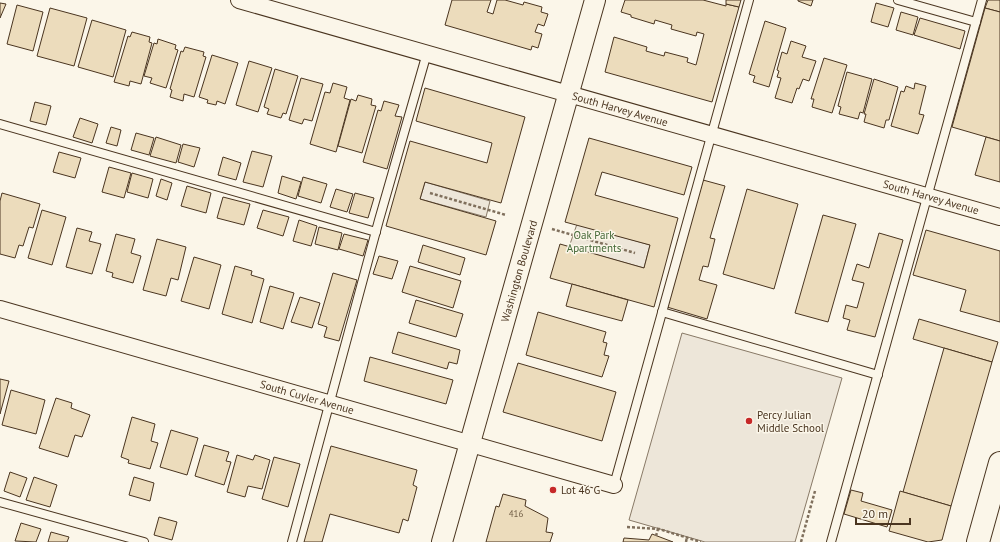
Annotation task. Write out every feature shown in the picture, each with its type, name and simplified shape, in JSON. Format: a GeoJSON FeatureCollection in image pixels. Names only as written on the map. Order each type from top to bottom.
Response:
{"type":"FeatureCollection","features":[{"type":"Feature","properties":{"kind":"main road"},"geometry":{"type":"LineString","coordinates":[[978,542],[1000,463]]}},
{"type":"Feature","properties":{"kind":"street","name":"South Harvey Avenue"},"geometry":{"type":"LineString","coordinates":[[239,0],[1000,217]]}},
{"type":"Feature","properties":{"kind":"street","name":"Washington Boulevard"},"geometry":{"type":"LineString","coordinates":[[442,542],[595,0]]}},
{"type":"Feature","properties":{"kind":"street","name":"South Cuyler Avenue"},"geometry":{"type":"LineString","coordinates":[[0,309],[614,485]]}},
{"type":"Feature","properties":{"kind":"lane"},"geometry":{"type":"LineString","coordinates":[[614,485],[749,0]]}},
{"type":"Feature","properties":{"kind":"lane"},"geometry":{"type":"LineString","coordinates":[[898,0],[976,22]]}},
{"type":"Feature","properties":{"kind":"lane"},"geometry":{"type":"LineString","coordinates":[[831,542],[982,0]]}},
{"type":"Feature","properties":{"kind":"lane"},"geometry":{"type":"LineString","coordinates":[[292,542],[376,232],[427,53]]}},
{"type":"Feature","properties":{"kind":"lane"},"geometry":{"type":"LineString","coordinates":[[0,124],[376,232]]}},
{"type":"Feature","properties":{"kind":"lane"},"geometry":{"type":"LineString","coordinates":[[662,312],[878,375]]}},
{"type":"Feature","properties":{"kind":"lane"},"geometry":{"type":"LineString","coordinates":[[0,502],[144,542]]}},
{"type":"Feature","properties":{"kind":"path"},"geometry":{"type":"LineString","coordinates":[[430,193],[506,215]]}},
{"type":"Feature","properties":{"kind":"path"},"geometry":{"type":"LineString","coordinates":[[552,229],[635,253]]}},
{"type":"Feature","properties":{"kind":"path"},"geometry":{"type":"LineString","coordinates":[[801,542],[815,491]]}},
{"type":"Feature","properties":{"kind":"path"},"geometry":{"type":"LineString","coordinates":[[627,527],[658,528],[701,542]]}},
{"type":"Feature","properties":{"kind":"path"},"geometry":{"type":"LineString","coordinates":[[656,536],[658,528]]}},
{"type":"Feature","properties":{"kind":"path"},"geometry":{"type":"LineString","coordinates":[[686,542],[687,537]]}},
{"type":"Feature","properties":{"kind":"green space"},"geometry":{"type":"Polygon","coordinates":[[[425,182],[490,201],[486,217],[420,199],[425,182]]]}},
{"type":"Feature","properties":{"kind":"green space","name":"Oak Park Apartments"},"geometry":{"type":"Polygon","coordinates":[[[577,224],[650,245],[644,268],[569,247],[577,224]]]}},
{"type":"Feature","properties":{"kind":"green space","name":"Percy Julian Middle School"},"geometry":{"type":"Polygon","coordinates":[[[682,333],[842,378],[795,542],[705,542],[629,520],[682,333]]]}},
{"type":"Feature","properties":{"kind":"building"},"geometry":{"type":"Polygon","coordinates":[[[452,0],[491,0],[487,12],[493,14],[497,0],[505,0],[523,5],[524,2],[542,7],[541,12],[548,14],[544,26],[538,24],[535,32],[542,34],[538,48],[532,46],[531,50],[445,25],[452,0]]]}},
{"type":"Feature","properties":{"kind":"building"},"geometry":{"type":"Polygon","coordinates":[[[625,0],[703,0],[726,6],[726,4],[739,7],[712,102],[605,72],[614,37],[647,47],[646,51],[664,56],[665,52],[688,58],[687,62],[696,65],[704,34],[697,32],[696,36],[671,29],[672,25],[655,20],[654,24],[631,17],[631,15],[621,12],[625,0]]]}},
{"type":"Feature","properties":{"kind":"building"},"geometry":{"type":"Polygon","coordinates":[[[726,0],[741,0],[739,7],[726,4],[726,0]]]}},
{"type":"Feature","properties":{"kind":"building"},"geometry":{"type":"Polygon","coordinates":[[[798,0],[813,0],[811,6],[798,0]]]}},
{"type":"Feature","properties":{"kind":"building"},"geometry":{"type":"Polygon","coordinates":[[[988,0],[1000,0],[1000,12],[985,8],[988,0]]]}},
{"type":"Feature","properties":{"kind":"building"},"geometry":{"type":"Polygon","coordinates":[[[0,3],[6,4],[0,18],[0,3]]]}},
{"type":"Feature","properties":{"kind":"building"},"geometry":{"type":"Polygon","coordinates":[[[876,3],[894,8],[888,27],[871,22],[876,3]]]}},
{"type":"Feature","properties":{"kind":"building"},"geometry":{"type":"Polygon","coordinates":[[[17,5],[43,12],[33,51],[7,44],[17,5]]]}},
{"type":"Feature","properties":{"kind":"building"},"geometry":{"type":"Polygon","coordinates":[[[50,8],[87,18],[74,66],[37,56],[50,8]]]}},
{"type":"Feature","properties":{"kind":"building"},"geometry":{"type":"Polygon","coordinates":[[[985,8],[1000,12],[1000,141],[952,127],[985,8]]]}},
{"type":"Feature","properties":{"kind":"building"},"geometry":{"type":"Polygon","coordinates":[[[901,12],[918,17],[913,35],[896,30],[901,12]]]}},
{"type":"Feature","properties":{"kind":"building"},"geometry":{"type":"Polygon","coordinates":[[[920,18],[965,31],[960,49],[914,35],[920,18]]]}},
{"type":"Feature","properties":{"kind":"building"},"geometry":{"type":"Polygon","coordinates":[[[92,20],[126,30],[113,77],[78,67],[92,20]]]}},
{"type":"Feature","properties":{"kind":"building"},"geometry":{"type":"Polygon","coordinates":[[[765,21],[786,28],[769,87],[753,82],[755,76],[749,74],[765,21]]]}},
{"type":"Feature","properties":{"kind":"building"},"geometry":{"type":"Polygon","coordinates":[[[132,32],[150,37],[149,42],[152,43],[141,84],[130,81],[129,86],[114,82],[128,36],[130,37],[132,32]]]}},
{"type":"Feature","properties":{"kind":"building"},"geometry":{"type":"Polygon","coordinates":[[[158,39],[176,45],[175,49],[178,50],[166,88],[150,83],[152,78],[144,76],[154,43],[157,44],[158,39]]]}},
{"type":"Feature","properties":{"kind":"building"},"geometry":{"type":"Polygon","coordinates":[[[791,41],[806,46],[802,57],[816,61],[809,81],[803,79],[799,89],[797,88],[792,103],[775,98],[781,78],[777,77],[779,71],[777,70],[782,52],[787,54],[791,41]]]}},
{"type":"Feature","properties":{"kind":"building"},"geometry":{"type":"Polygon","coordinates":[[[185,47],[204,52],[203,56],[206,57],[194,97],[184,94],[183,101],[170,97],[172,90],[170,89],[181,51],[183,52],[185,47]]]}},
{"type":"Feature","properties":{"kind":"building"},"geometry":{"type":"Polygon","coordinates":[[[212,55],[238,63],[225,104],[217,101],[216,105],[207,103],[208,100],[199,97],[212,55]]]}},
{"type":"Feature","properties":{"kind":"building"},"geometry":{"type":"Polygon","coordinates":[[[824,58],[847,65],[832,113],[812,107],[814,99],[811,99],[824,58]]]}},
{"type":"Feature","properties":{"kind":"building"},"geometry":{"type":"Polygon","coordinates":[[[249,61],[272,68],[258,112],[236,105],[249,61]]]}},
{"type":"Feature","properties":{"kind":"building"},"geometry":{"type":"Polygon","coordinates":[[[275,69],[298,76],[286,114],[283,113],[281,118],[267,114],[269,109],[264,107],[275,69]]]}},
{"type":"Feature","properties":{"kind":"building"},"geometry":{"type":"Polygon","coordinates":[[[847,72],[872,79],[863,113],[860,112],[858,119],[839,114],[841,107],[838,106],[847,72]]]}},
{"type":"Feature","properties":{"kind":"building"},"geometry":{"type":"Polygon","coordinates":[[[301,78],[323,84],[312,121],[304,119],[302,124],[289,120],[301,78]]]}},
{"type":"Feature","properties":{"kind":"building"},"geometry":{"type":"Polygon","coordinates":[[[874,79],[898,87],[889,120],[886,120],[884,128],[864,122],[866,114],[864,114],[874,79]]]}},
{"type":"Feature","properties":{"kind":"building"},"geometry":{"type":"Polygon","coordinates":[[[333,83],[347,87],[344,98],[350,100],[336,152],[310,144],[325,92],[330,93],[333,83]]]}},
{"type":"Feature","properties":{"kind":"building"},"geometry":{"type":"Polygon","coordinates":[[[915,83],[926,86],[919,114],[924,115],[918,134],[891,126],[901,91],[904,92],[906,86],[914,89],[915,83]]]}},
{"type":"Feature","properties":{"kind":"building"},"geometry":{"type":"Polygon","coordinates":[[[425,88],[525,117],[501,203],[425,182],[420,199],[496,221],[486,255],[386,226],[410,141],[487,163],[492,143],[416,121],[425,88]]]}},
{"type":"Feature","properties":{"kind":"building"},"geometry":{"type":"Polygon","coordinates":[[[358,95],[372,99],[371,105],[376,106],[362,153],[338,146],[351,99],[356,101],[358,95]]]}},
{"type":"Feature","properties":{"kind":"building"},"geometry":{"type":"Polygon","coordinates":[[[384,101],[399,105],[395,116],[402,117],[387,169],[363,162],[378,110],[381,111],[384,101]]]}},
{"type":"Feature","properties":{"kind":"building"},"geometry":{"type":"Polygon","coordinates":[[[35,102],[51,106],[46,125],[30,121],[35,102]]]}},
{"type":"Feature","properties":{"kind":"building"},"geometry":{"type":"Polygon","coordinates":[[[80,118],[98,124],[92,143],[73,137],[80,118]]]}},
{"type":"Feature","properties":{"kind":"building"},"geometry":{"type":"Polygon","coordinates":[[[111,127],[121,130],[117,146],[106,143],[111,127]]]}},
{"type":"Feature","properties":{"kind":"building"},"geometry":{"type":"Polygon","coordinates":[[[136,133],[154,138],[149,155],[131,150],[136,133]]]}},
{"type":"Feature","properties":{"kind":"building"},"geometry":{"type":"Polygon","coordinates":[[[156,137],[181,145],[176,163],[150,156],[156,137]]]}},
{"type":"Feature","properties":{"kind":"building"},"geometry":{"type":"Polygon","coordinates":[[[986,137],[1000,141],[1000,182],[975,175],[986,137]]]}},
{"type":"Feature","properties":{"kind":"building"},"geometry":{"type":"Polygon","coordinates":[[[589,138],[692,167],[684,195],[602,172],[595,195],[678,218],[654,307],[550,278],[560,244],[644,268],[650,245],[565,222],[589,138]]]}},
{"type":"Feature","properties":{"kind":"building"},"geometry":{"type":"Polygon","coordinates":[[[183,144],[200,148],[194,167],[178,162],[183,144]]]}},
{"type":"Feature","properties":{"kind":"building"},"geometry":{"type":"Polygon","coordinates":[[[252,151],[272,156],[263,187],[243,182],[252,151]]]}},
{"type":"Feature","properties":{"kind":"building"},"geometry":{"type":"Polygon","coordinates":[[[59,152],[81,158],[75,178],[53,172],[59,152]]]}},
{"type":"Feature","properties":{"kind":"building"},"geometry":{"type":"Polygon","coordinates":[[[223,157],[241,163],[236,180],[218,175],[223,157]]]}},
{"type":"Feature","properties":{"kind":"building"},"geometry":{"type":"Polygon","coordinates":[[[109,167],[131,173],[124,198],[102,192],[109,167]]]}},
{"type":"Feature","properties":{"kind":"building"},"geometry":{"type":"Polygon","coordinates":[[[132,173],[153,179],[148,198],[127,192],[132,173]]]}},
{"type":"Feature","properties":{"kind":"building"},"geometry":{"type":"Polygon","coordinates":[[[282,176],[301,182],[296,199],[278,193],[282,176]]]}},
{"type":"Feature","properties":{"kind":"building"},"geometry":{"type":"Polygon","coordinates":[[[303,177],[327,184],[321,203],[298,196],[303,177]]]}},
{"type":"Feature","properties":{"kind":"building"},"geometry":{"type":"Polygon","coordinates":[[[161,179],[172,183],[167,200],[156,196],[161,179]]]}},
{"type":"Feature","properties":{"kind":"building"},"geometry":{"type":"Polygon","coordinates":[[[703,180],[725,186],[710,238],[715,239],[708,267],[703,266],[699,280],[717,285],[707,319],[667,307],[703,180]]]}},
{"type":"Feature","properties":{"kind":"building"},"geometry":{"type":"Polygon","coordinates":[[[187,186],[211,193],[206,213],[181,206],[187,186]]]}},
{"type":"Feature","properties":{"kind":"building"},"geometry":{"type":"Polygon","coordinates":[[[336,189],[353,194],[347,212],[330,207],[336,189]]]}},
{"type":"Feature","properties":{"kind":"building"},"geometry":{"type":"Polygon","coordinates":[[[747,189],[798,204],[774,289],[723,274],[747,189]]]}},
{"type":"Feature","properties":{"kind":"building"},"geometry":{"type":"Polygon","coordinates":[[[2,193],[40,204],[33,228],[29,227],[23,246],[19,245],[15,258],[0,254],[0,201],[2,193]]]}},
{"type":"Feature","properties":{"kind":"building"},"geometry":{"type":"Polygon","coordinates":[[[355,193],[374,198],[368,218],[349,213],[355,193]]]}},
{"type":"Feature","properties":{"kind":"building"},"geometry":{"type":"Polygon","coordinates":[[[223,197],[250,204],[244,225],[217,218],[223,197]]]}},
{"type":"Feature","properties":{"kind":"building"},"geometry":{"type":"Polygon","coordinates":[[[42,210],[66,217],[52,265],[28,258],[42,210]]]}},
{"type":"Feature","properties":{"kind":"building"},"geometry":{"type":"Polygon","coordinates":[[[263,210],[289,217],[283,236],[257,228],[263,210]]]}},
{"type":"Feature","properties":{"kind":"building"},"geometry":{"type":"Polygon","coordinates":[[[823,215],[856,224],[828,322],[795,313],[823,215]]]}},
{"type":"Feature","properties":{"kind":"building"},"geometry":{"type":"Polygon","coordinates":[[[299,220],[317,226],[311,246],[293,241],[299,220]]]}},
{"type":"Feature","properties":{"kind":"building"},"geometry":{"type":"Polygon","coordinates":[[[319,227],[342,233],[338,250],[315,244],[319,227]]]}},
{"type":"Feature","properties":{"kind":"building"},"geometry":{"type":"Polygon","coordinates":[[[77,228],[92,232],[89,241],[101,244],[92,274],[66,267],[77,228]]]}},
{"type":"Feature","properties":{"kind":"building"},"geometry":{"type":"Polygon","coordinates":[[[926,230],[1000,251],[1000,322],[960,311],[966,290],[913,275],[926,230]]]}},
{"type":"Feature","properties":{"kind":"building"},"geometry":{"type":"Polygon","coordinates":[[[879,233],[903,240],[875,337],[847,330],[850,320],[843,318],[846,305],[857,308],[864,283],[852,280],[857,264],[869,268],[879,233]]]}},
{"type":"Feature","properties":{"kind":"building"},"geometry":{"type":"Polygon","coordinates":[[[116,234],[135,239],[131,253],[141,256],[133,283],[112,277],[113,273],[106,271],[116,234]]]}},
{"type":"Feature","properties":{"kind":"building"},"geometry":{"type":"Polygon","coordinates":[[[344,234],[368,240],[363,256],[339,249],[344,234]]]}},
{"type":"Feature","properties":{"kind":"building"},"geometry":{"type":"Polygon","coordinates":[[[157,239],[186,247],[178,280],[171,278],[166,296],[143,290],[157,239]]]}},
{"type":"Feature","properties":{"kind":"building"},"geometry":{"type":"Polygon","coordinates":[[[423,245],[465,258],[460,275],[418,262],[423,245]]]}},
{"type":"Feature","properties":{"kind":"building"},"geometry":{"type":"Polygon","coordinates":[[[379,256],[398,261],[392,279],[373,274],[379,256]]]}},
{"type":"Feature","properties":{"kind":"building"},"geometry":{"type":"Polygon","coordinates":[[[194,257],[221,265],[209,309],[181,301],[194,257]]]}},
{"type":"Feature","properties":{"kind":"building"},"geometry":{"type":"Polygon","coordinates":[[[235,266],[252,271],[251,275],[264,279],[252,323],[222,314],[235,266]]]}},
{"type":"Feature","properties":{"kind":"building"},"geometry":{"type":"Polygon","coordinates":[[[410,266],[461,281],[453,308],[402,292],[410,266]]]}},
{"type":"Feature","properties":{"kind":"building"},"geometry":{"type":"Polygon","coordinates":[[[333,273],[357,280],[339,341],[324,337],[327,327],[318,324],[333,273]]]}},
{"type":"Feature","properties":{"kind":"building"},"geometry":{"type":"Polygon","coordinates":[[[572,284],[628,300],[622,321],[566,306],[572,284]]]}},
{"type":"Feature","properties":{"kind":"building"},"geometry":{"type":"Polygon","coordinates":[[[270,286],[294,293],[283,329],[260,322],[270,286]]]}},
{"type":"Feature","properties":{"kind":"building"},"geometry":{"type":"Polygon","coordinates":[[[300,297],[320,303],[312,328],[291,322],[300,297]]]}},
{"type":"Feature","properties":{"kind":"building"},"geometry":{"type":"Polygon","coordinates":[[[416,300],[463,314],[456,337],[409,323],[416,300]]]}},
{"type":"Feature","properties":{"kind":"building"},"geometry":{"type":"Polygon","coordinates":[[[538,312],[606,332],[603,342],[607,343],[604,355],[609,356],[602,377],[526,355],[538,312]]]}},
{"type":"Feature","properties":{"kind":"building"},"geometry":{"type":"Polygon","coordinates":[[[919,319],[998,342],[992,362],[913,339],[919,319]]]}},
{"type":"Feature","properties":{"kind":"building"},"geometry":{"type":"Polygon","coordinates":[[[398,332],[460,350],[457,364],[449,362],[447,369],[392,353],[398,332]]]}},
{"type":"Feature","properties":{"kind":"building"},"geometry":{"type":"Polygon","coordinates":[[[944,348],[992,362],[951,506],[903,492],[944,348]]]}},
{"type":"Feature","properties":{"kind":"building"},"geometry":{"type":"Polygon","coordinates":[[[370,357],[453,380],[446,404],[364,381],[370,357]]]}},
{"type":"Feature","properties":{"kind":"building"},"geometry":{"type":"Polygon","coordinates":[[[518,363],[616,392],[602,441],[503,412],[518,363]]]}},
{"type":"Feature","properties":{"kind":"building"},"geometry":{"type":"Polygon","coordinates":[[[0,379],[9,381],[0,414],[0,379]]]}},
{"type":"Feature","properties":{"kind":"building"},"geometry":{"type":"Polygon","coordinates":[[[11,390],[45,400],[36,434],[2,425],[11,390]]]}},
{"type":"Feature","properties":{"kind":"building"},"geometry":{"type":"Polygon","coordinates":[[[56,398],[72,403],[71,408],[90,415],[82,437],[75,435],[68,457],[39,448],[56,398]]]}},
{"type":"Feature","properties":{"kind":"building"},"geometry":{"type":"Polygon","coordinates":[[[132,417],[155,424],[151,441],[158,443],[150,469],[128,463],[129,460],[121,457],[132,417]]]}},
{"type":"Feature","properties":{"kind":"building"},"geometry":{"type":"Polygon","coordinates":[[[171,430],[198,438],[187,475],[160,467],[171,430]]]}},
{"type":"Feature","properties":{"kind":"building"},"geometry":{"type":"Polygon","coordinates":[[[204,445],[229,452],[226,461],[231,462],[224,485],[195,476],[204,445]]]}},
{"type":"Feature","properties":{"kind":"building"},"geometry":{"type":"Polygon","coordinates":[[[331,446],[417,470],[413,485],[417,487],[408,521],[403,519],[399,533],[330,514],[322,542],[304,542],[331,446]]]}},
{"type":"Feature","properties":{"kind":"building"},"geometry":{"type":"Polygon","coordinates":[[[237,455],[253,460],[255,455],[270,460],[262,489],[248,486],[245,497],[227,492],[237,455]]]}},
{"type":"Feature","properties":{"kind":"building"},"geometry":{"type":"Polygon","coordinates":[[[274,457],[300,464],[288,507],[262,499],[274,457]]]}},
{"type":"Feature","properties":{"kind":"building"},"geometry":{"type":"Polygon","coordinates":[[[10,472],[27,478],[20,497],[4,491],[10,472]]]}},
{"type":"Feature","properties":{"kind":"building"},"geometry":{"type":"Polygon","coordinates":[[[34,477],[57,485],[50,507],[26,500],[34,477]]]}},
{"type":"Feature","properties":{"kind":"building"},"geometry":{"type":"Polygon","coordinates":[[[134,477],[154,483],[150,501],[129,495],[134,477]]]}},
{"type":"Feature","properties":{"kind":"building"},"geometry":{"type":"Polygon","coordinates":[[[851,490],[863,493],[861,501],[892,510],[887,527],[844,514],[851,490]]]}},
{"type":"Feature","properties":{"kind":"building"},"geometry":{"type":"Polygon","coordinates":[[[900,491],[951,506],[942,540],[928,542],[889,531],[900,491]]]}},
{"type":"Feature","properties":{"kind":"building"},"geometry":{"type":"Polygon","coordinates":[[[503,494],[526,500],[525,506],[548,518],[546,532],[553,533],[550,542],[486,542],[496,506],[499,507],[503,494]]]}},
{"type":"Feature","properties":{"kind":"building"},"geometry":{"type":"Polygon","coordinates":[[[159,517],[177,522],[172,540],[154,535],[159,517]]]}},
{"type":"Feature","properties":{"kind":"building"},"geometry":{"type":"Polygon","coordinates":[[[21,523],[41,529],[36,542],[15,541],[21,523]]]}},
{"type":"Feature","properties":{"kind":"building"},"geometry":{"type":"Polygon","coordinates":[[[51,532],[69,537],[67,542],[48,542],[51,532]]]}},
{"type":"Feature","properties":{"kind":"building"},"geometry":{"type":"Polygon","coordinates":[[[652,534],[673,542],[623,542],[624,538],[649,540],[652,534]]]}},
{"type":"Feature","properties":{"kind":"place","name":"Percy Julian Middle School"},"geometry":{"type":"Point","coordinates":[749,421]}},
{"type":"Feature","properties":{"kind":"place","name":"Lot 46 G"},"geometry":{"type":"Point","coordinates":[553,490]}}]}
